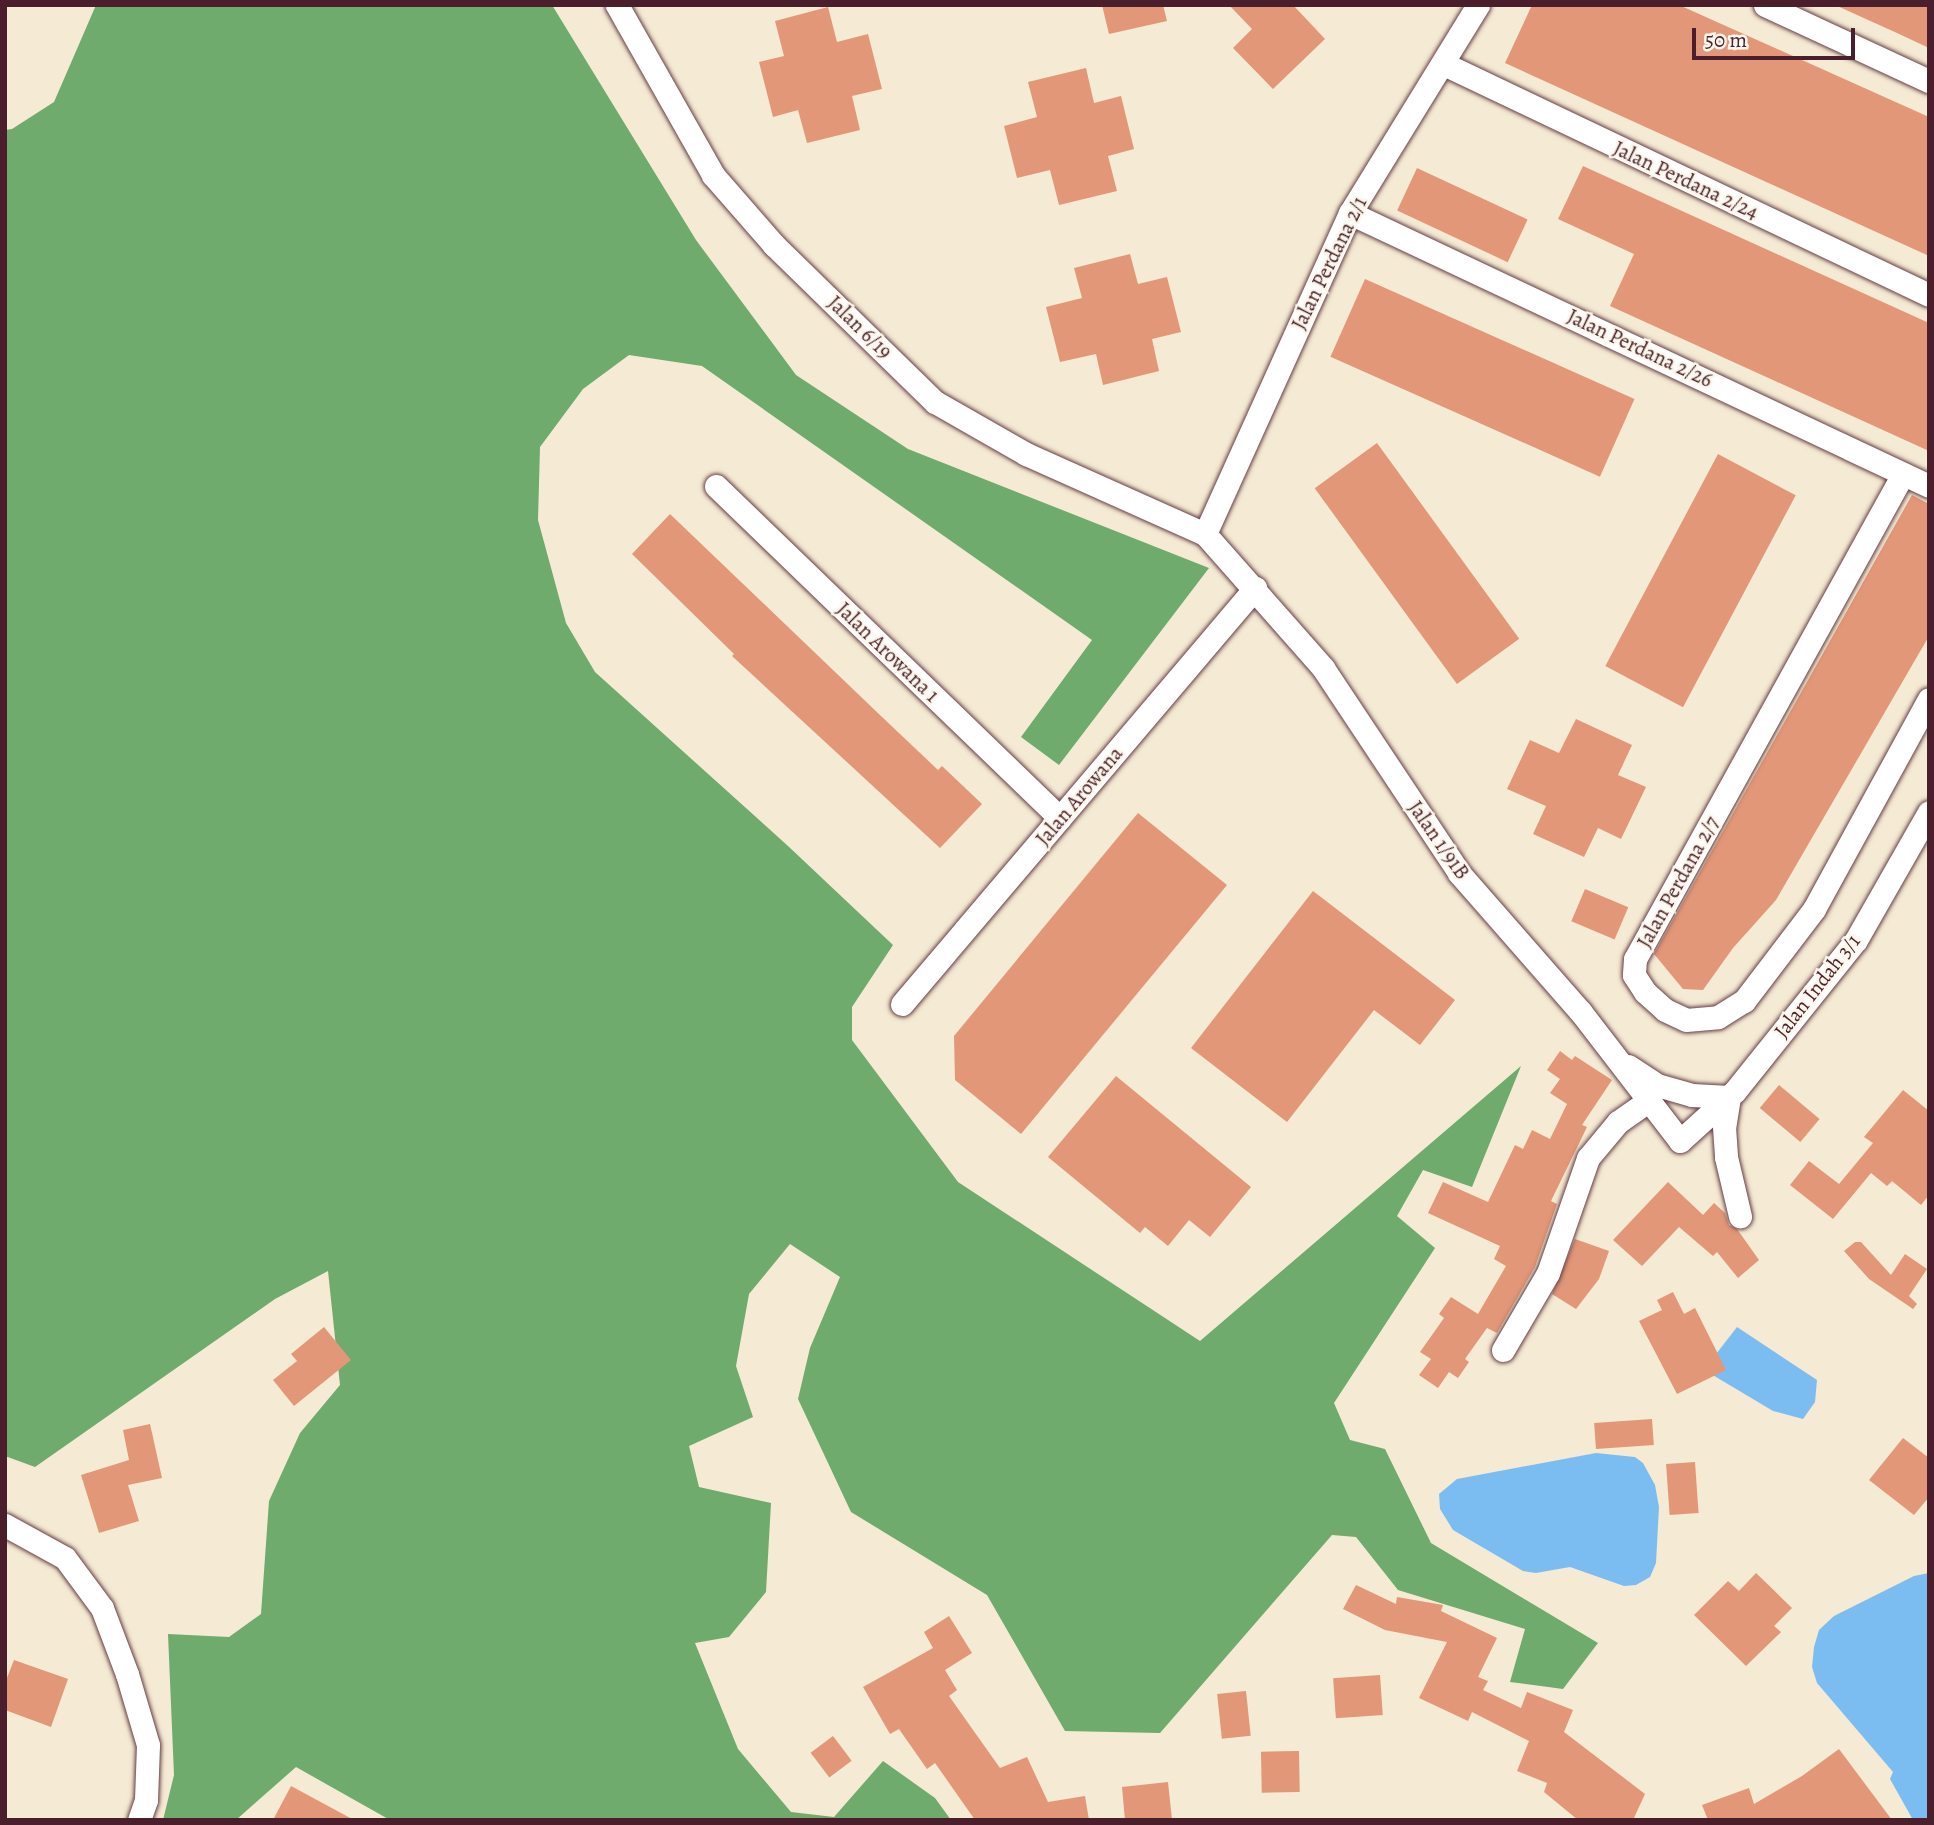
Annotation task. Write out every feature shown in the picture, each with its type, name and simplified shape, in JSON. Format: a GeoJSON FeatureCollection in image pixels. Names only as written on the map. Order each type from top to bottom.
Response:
{"type":"FeatureCollection","features":[{"type":"Feature","properties":{"kind":"street","name":"Jalan 6/19"},"geometry":{"type":"LineString","coordinates":[[617,5],[713,175],[774,245],[935,402],[1026,454],[1205,534]]}},
{"type":"Feature","properties":{"kind":"street","name":"Jalan Perdana 2/1"},"geometry":{"type":"LineString","coordinates":[[1205,534],[1350,213],[1478,5]]}},
{"type":"Feature","properties":{"kind":"street"},"geometry":{"type":"LineString","coordinates":[[1765,5],[1929,81]]}},
{"type":"Feature","properties":{"kind":"street","name":"Jalan Perdana 2/24"},"geometry":{"type":"LineString","coordinates":[[1444,64],[1929,295]]}},
{"type":"Feature","properties":{"kind":"street","name":"Jalan Perdana 2/26"},"geometry":{"type":"LineString","coordinates":[[1350,213],[1929,486]]}},
{"type":"Feature","properties":{"kind":"street","name":"Jalan Perdana 2/7"},"geometry":{"type":"LineString","coordinates":[[1903,474],[1635,959],[1634,975],[1645,992],[1665,1010],[1686,1020],[1718,1017],[1744,1001],[1814,909],[1929,699]]}},
{"type":"Feature","properties":{"kind":"street","name":"Jalan Arowana 1"},"geometry":{"type":"LineString","coordinates":[[716,486],[1060,818]]}},
{"type":"Feature","properties":{"kind":"street","name":"Jalan 1/91B"},"geometry":{"type":"LineString","coordinates":[[1205,534],[1323,668],[1459,873],[1620,1060],[1647,1102],[1680,1141]]}},
{"type":"Feature","properties":{"kind":"street","name":"Jalan Arowana"},"geometry":{"type":"LineString","coordinates":[[902,1004],[1255,588]]}},
{"type":"Feature","properties":{"kind":"street","name":"Jalan Indah 3/1"},"geometry":{"type":"LineString","coordinates":[[1680,1141],[1729,1097],[1856,940],[1929,812]]}},
{"type":"Feature","properties":{"kind":"street"},"geometry":{"type":"LineString","coordinates":[[1620,1060],[1657,1085],[1692,1095],[1729,1097],[1724,1127],[1726,1157],[1740,1216]]}},
{"type":"Feature","properties":{"kind":"street"},"geometry":{"type":"LineString","coordinates":[[1503,1350],[1548,1273],[1588,1157],[1618,1122],[1647,1102]]}},
{"type":"Feature","properties":{"kind":"street"},"geometry":{"type":"LineString","coordinates":[[5,1525],[65,1558],[102,1608],[127,1674],[148,1745],[146,1800],[139,1820]]}},
{"type":"Feature","properties":{"kind":"green space"},"geometry":{"type":"Polygon","coordinates":[[[96,5],[552,5],[696,240],[796,375],[908,449],[1209,568],[1059,765],[1021,737],[1092,640],[702,366],[629,355],[583,389],[540,447],[538,520],[566,623],[595,672],[893,945],[852,1007],[852,1040],[958,1182],[1200,1341],[1521,1066],[1472,1187],[1423,1170],[1397,1216],[1435,1248],[1334,1403],[1350,1440],[1385,1449],[1431,1543],[1598,1643],[1563,1689],[1510,1682],[1525,1629],[1398,1590],[1356,1537],[1332,1535],[1160,1733],[1065,1731],[987,1595],[851,1512],[798,1399],[810,1348],[840,1277],[790,1244],[749,1294],[736,1366],[753,1417],[689,1446],[699,1487],[771,1503],[766,1592],[729,1637],[695,1643],[738,1749],[791,1812],[834,1817],[883,1761],[935,1798],[951,1820],[390,1820],[296,1767],[236,1820],[163,1820],[174,1775],[168,1634],[229,1637],[261,1614],[269,1501],[300,1433],[340,1385],[328,1271],[275,1299],[35,1467],[5,1456],[5,130],[12,129],[54,102],[96,5]]]}},
{"type":"Feature","properties":{"kind":"water"},"geometry":{"type":"Polygon","coordinates":[[[1737,1327],[1817,1380],[1815,1402],[1803,1419],[1773,1411],[1711,1374],[1713,1358],[1737,1327]]]}},
{"type":"Feature","properties":{"kind":"water"},"geometry":{"type":"Polygon","coordinates":[[[1596,1453],[1635,1457],[1643,1463],[1655,1485],[1659,1507],[1656,1563],[1650,1577],[1636,1585],[1624,1586],[1570,1567],[1536,1573],[1523,1571],[1453,1530],[1440,1509],[1439,1494],[1457,1479],[1596,1453]]]}},
{"type":"Feature","properties":{"kind":"water"},"geometry":{"type":"Polygon","coordinates":[[[1929,1573],[1929,1820],[1913,1820],[1890,1779],[1893,1772],[1817,1683],[1812,1667],[1819,1630],[1834,1616],[1914,1576],[1929,1573]]]}},
{"type":"Feature","properties":{"kind":"building"},"geometry":{"type":"Polygon","coordinates":[[[1102,5],[1163,5],[1167,21],[1109,34],[1102,5]]]}},
{"type":"Feature","properties":{"kind":"building"},"geometry":{"type":"Polygon","coordinates":[[[1229,5],[1293,5],[1325,39],[1273,89],[1233,48],[1252,29],[1229,5]]]}},
{"type":"Feature","properties":{"kind":"building"},"geometry":{"type":"Polygon","coordinates":[[[1532,5],[1679,5],[1929,117],[1929,256],[1505,63],[1532,5]]]}},
{"type":"Feature","properties":{"kind":"building"},"geometry":{"type":"Polygon","coordinates":[[[1835,5],[1929,5],[1929,48],[1897,33],[1835,5]]]}},
{"type":"Feature","properties":{"kind":"building"},"geometry":{"type":"Polygon","coordinates":[[[828,7],[837,42],[868,34],[882,89],[852,96],[860,130],[807,143],[798,110],[773,117],[759,62],[784,56],[775,21],[828,7]]]}},
{"type":"Feature","properties":{"kind":"building"},"geometry":{"type":"Polygon","coordinates":[[[1086,68],[1094,103],[1121,96],[1134,149],[1108,156],[1117,191],[1059,205],[1050,170],[1017,178],[1004,126],[1037,117],[1028,82],[1086,68]]]}},
{"type":"Feature","properties":{"kind":"building"},"geometry":{"type":"Polygon","coordinates":[[[1583,166],[1929,323],[1929,451],[1610,306],[1634,254],[1558,219],[1583,166]]]}},
{"type":"Feature","properties":{"kind":"building"},"geometry":{"type":"Polygon","coordinates":[[[1417,168],[1528,220],[1508,262],[1397,211],[1417,168]]]}},
{"type":"Feature","properties":{"kind":"building"},"geometry":{"type":"Polygon","coordinates":[[[1130,254],[1138,284],[1167,277],[1181,332],[1152,339],[1159,371],[1103,385],[1096,354],[1060,362],[1046,307],[1082,298],[1074,268],[1130,254]]]}},
{"type":"Feature","properties":{"kind":"building"},"geometry":{"type":"Polygon","coordinates":[[[1365,279],[1634,399],[1600,477],[1330,357],[1365,279]]]}},
{"type":"Feature","properties":{"kind":"building"},"geometry":{"type":"Polygon","coordinates":[[[1377,443],[1519,639],[1457,684],[1315,488],[1377,443]]]}},
{"type":"Feature","properties":{"kind":"building"},"geometry":{"type":"Polygon","coordinates":[[[1718,454],[1796,495],[1683,707],[1605,666],[1718,454]]]}},
{"type":"Feature","properties":{"kind":"building"},"geometry":{"type":"Polygon","coordinates":[[[1912,495],[1929,504],[1929,636],[1776,900],[1733,948],[1703,990],[1683,989],[1654,954],[1912,495]]]}},
{"type":"Feature","properties":{"kind":"building"},"geometry":{"type":"Polygon","coordinates":[[[670,514],[938,770],[942,766],[982,804],[940,848],[732,656],[734,654],[632,554],[670,514]]]}},
{"type":"Feature","properties":{"kind":"building"},"geometry":{"type":"Polygon","coordinates":[[[1576,719],[1632,745],[1618,775],[1646,787],[1621,839],[1598,828],[1584,857],[1533,834],[1546,806],[1507,789],[1530,740],[1559,753],[1576,719]]]}},
{"type":"Feature","properties":{"kind":"building"},"geometry":{"type":"Polygon","coordinates":[[[1138,813],[1227,885],[1021,1134],[955,1080],[954,1036],[1138,813]]]}},
{"type":"Feature","properties":{"kind":"building"},"geometry":{"type":"Polygon","coordinates":[[[1585,889],[1628,907],[1615,940],[1571,921],[1585,889]]]}},
{"type":"Feature","properties":{"kind":"building"},"geometry":{"type":"Polygon","coordinates":[[[1313,891],[1455,1000],[1420,1045],[1374,1010],[1287,1122],[1191,1048],[1313,891]]]}},
{"type":"Feature","properties":{"kind":"building"},"geometry":{"type":"Polygon","coordinates":[[[1560,1051],[1572,1060],[1575,1056],[1612,1080],[1582,1125],[1587,1127],[1551,1201],[1557,1204],[1535,1267],[1497,1333],[1487,1328],[1465,1359],[1469,1362],[1458,1378],[1449,1372],[1438,1388],[1419,1375],[1431,1359],[1420,1352],[1444,1318],[1439,1314],[1451,1297],[1478,1314],[1506,1266],[1494,1259],[1500,1246],[1428,1213],[1443,1182],[1488,1202],[1515,1145],[1523,1149],[1532,1130],[1550,1139],[1567,1104],[1550,1093],[1560,1079],[1547,1070],[1560,1051]]]}},
{"type":"Feature","properties":{"kind":"building"},"geometry":{"type":"Polygon","coordinates":[[[1116,1076],[1251,1187],[1210,1237],[1189,1220],[1168,1246],[1145,1227],[1140,1233],[1048,1157],[1116,1076]]]}},
{"type":"Feature","properties":{"kind":"building"},"geometry":{"type":"Polygon","coordinates":[[[1779,1085],[1820,1119],[1800,1142],[1760,1108],[1779,1085]]]}},
{"type":"Feature","properties":{"kind":"building"},"geometry":{"type":"Polygon","coordinates":[[[1903,1090],[1929,1111],[1929,1195],[1921,1205],[1892,1181],[1887,1186],[1871,1173],[1833,1219],[1790,1185],[1809,1161],[1839,1184],[1873,1143],[1864,1137],[1903,1090]]]}},
{"type":"Feature","properties":{"kind":"building"},"geometry":{"type":"Polygon","coordinates":[[[1668,1182],[1703,1215],[1714,1203],[1725,1213],[1729,1225],[1737,1229],[1759,1260],[1738,1278],[1717,1252],[1713,1256],[1679,1227],[1642,1266],[1613,1240],[1668,1182]]]}},
{"type":"Feature","properties":{"kind":"building"},"geometry":{"type":"Polygon","coordinates":[[[1575,1239],[1609,1251],[1599,1279],[1576,1309],[1552,1294],[1575,1239]]]}},
{"type":"Feature","properties":{"kind":"building"},"geometry":{"type":"Polygon","coordinates":[[[1855,1242],[1861,1242],[1891,1275],[1905,1254],[1927,1269],[1909,1296],[1917,1304],[1913,1309],[1869,1279],[1844,1251],[1855,1242]]]}},
{"type":"Feature","properties":{"kind":"building"},"geometry":{"type":"Polygon","coordinates":[[[1673,1292],[1684,1314],[1695,1308],[1726,1370],[1677,1394],[1639,1321],[1662,1310],[1657,1300],[1673,1292]]]}},
{"type":"Feature","properties":{"kind":"building"},"geometry":{"type":"Polygon","coordinates":[[[324,1327],[351,1360],[294,1406],[273,1380],[297,1361],[291,1354],[324,1327]]]}},
{"type":"Feature","properties":{"kind":"building"},"geometry":{"type":"Polygon","coordinates":[[[1652,1419],[1654,1445],[1596,1449],[1594,1423],[1652,1419]]]}},
{"type":"Feature","properties":{"kind":"building"},"geometry":{"type":"Polygon","coordinates":[[[150,1424],[162,1478],[128,1485],[139,1521],[99,1533],[81,1475],[129,1460],[123,1430],[150,1424]]]}},
{"type":"Feature","properties":{"kind":"building"},"geometry":{"type":"Polygon","coordinates":[[[1903,1438],[1929,1458],[1929,1497],[1914,1515],[1869,1480],[1903,1438]]]}},
{"type":"Feature","properties":{"kind":"building"},"geometry":{"type":"Polygon","coordinates":[[[1695,1462],[1699,1513],[1670,1515],[1666,1464],[1695,1462]]]}},
{"type":"Feature","properties":{"kind":"building"},"geometry":{"type":"Polygon","coordinates":[[[1756,1573],[1792,1608],[1774,1626],[1781,1632],[1746,1666],[1694,1615],[1728,1581],[1739,1591],[1756,1573]]]}},
{"type":"Feature","properties":{"kind":"building"},"geometry":{"type":"Polygon","coordinates":[[[1356,1585],[1396,1604],[1397,1597],[1443,1605],[1441,1611],[1497,1638],[1478,1677],[1488,1681],[1483,1690],[1521,1708],[1527,1692],[1573,1710],[1564,1732],[1645,1794],[1633,1820],[1578,1820],[1544,1792],[1547,1783],[1517,1771],[1529,1741],[1472,1712],[1468,1721],[1419,1698],[1447,1642],[1385,1630],[1343,1609],[1356,1585]]]}},
{"type":"Feature","properties":{"kind":"building"},"geometry":{"type":"Polygon","coordinates":[[[949,1616],[972,1653],[945,1670],[957,1690],[949,1696],[1000,1768],[1027,1757],[1048,1802],[1085,1796],[1089,1820],[975,1820],[935,1763],[927,1769],[899,1729],[890,1734],[863,1687],[933,1648],[924,1632],[949,1616]]]}},
{"type":"Feature","properties":{"kind":"building"},"geometry":{"type":"Polygon","coordinates":[[[14,1660],[68,1679],[51,1727],[5,1710],[5,1683],[14,1660]]]}},
{"type":"Feature","properties":{"kind":"building"},"geometry":{"type":"Polygon","coordinates":[[[1380,1675],[1383,1715],[1336,1718],[1333,1678],[1380,1675]]]}},
{"type":"Feature","properties":{"kind":"building"},"geometry":{"type":"Polygon","coordinates":[[[1246,1691],[1251,1736],[1222,1739],[1217,1694],[1246,1691]]]}},
{"type":"Feature","properties":{"kind":"building"},"geometry":{"type":"Polygon","coordinates":[[[833,1736],[852,1761],[829,1778],[811,1753],[833,1736]]]}},
{"type":"Feature","properties":{"kind":"building"},"geometry":{"type":"Polygon","coordinates":[[[1839,1749],[1892,1820],[1708,1820],[1702,1805],[1749,1788],[1754,1804],[1802,1776],[1839,1749]]]}},
{"type":"Feature","properties":{"kind":"building"},"geometry":{"type":"Polygon","coordinates":[[[1299,1751],[1300,1792],[1262,1793],[1261,1752],[1299,1751]]]}},
{"type":"Feature","properties":{"kind":"building"},"geometry":{"type":"Polygon","coordinates":[[[1168,1782],[1172,1820],[1125,1820],[1122,1787],[1168,1782]]]}},
{"type":"Feature","properties":{"kind":"building"},"geometry":{"type":"Polygon","coordinates":[[[291,1786],[354,1820],[273,1820],[291,1786]]]}}]}
